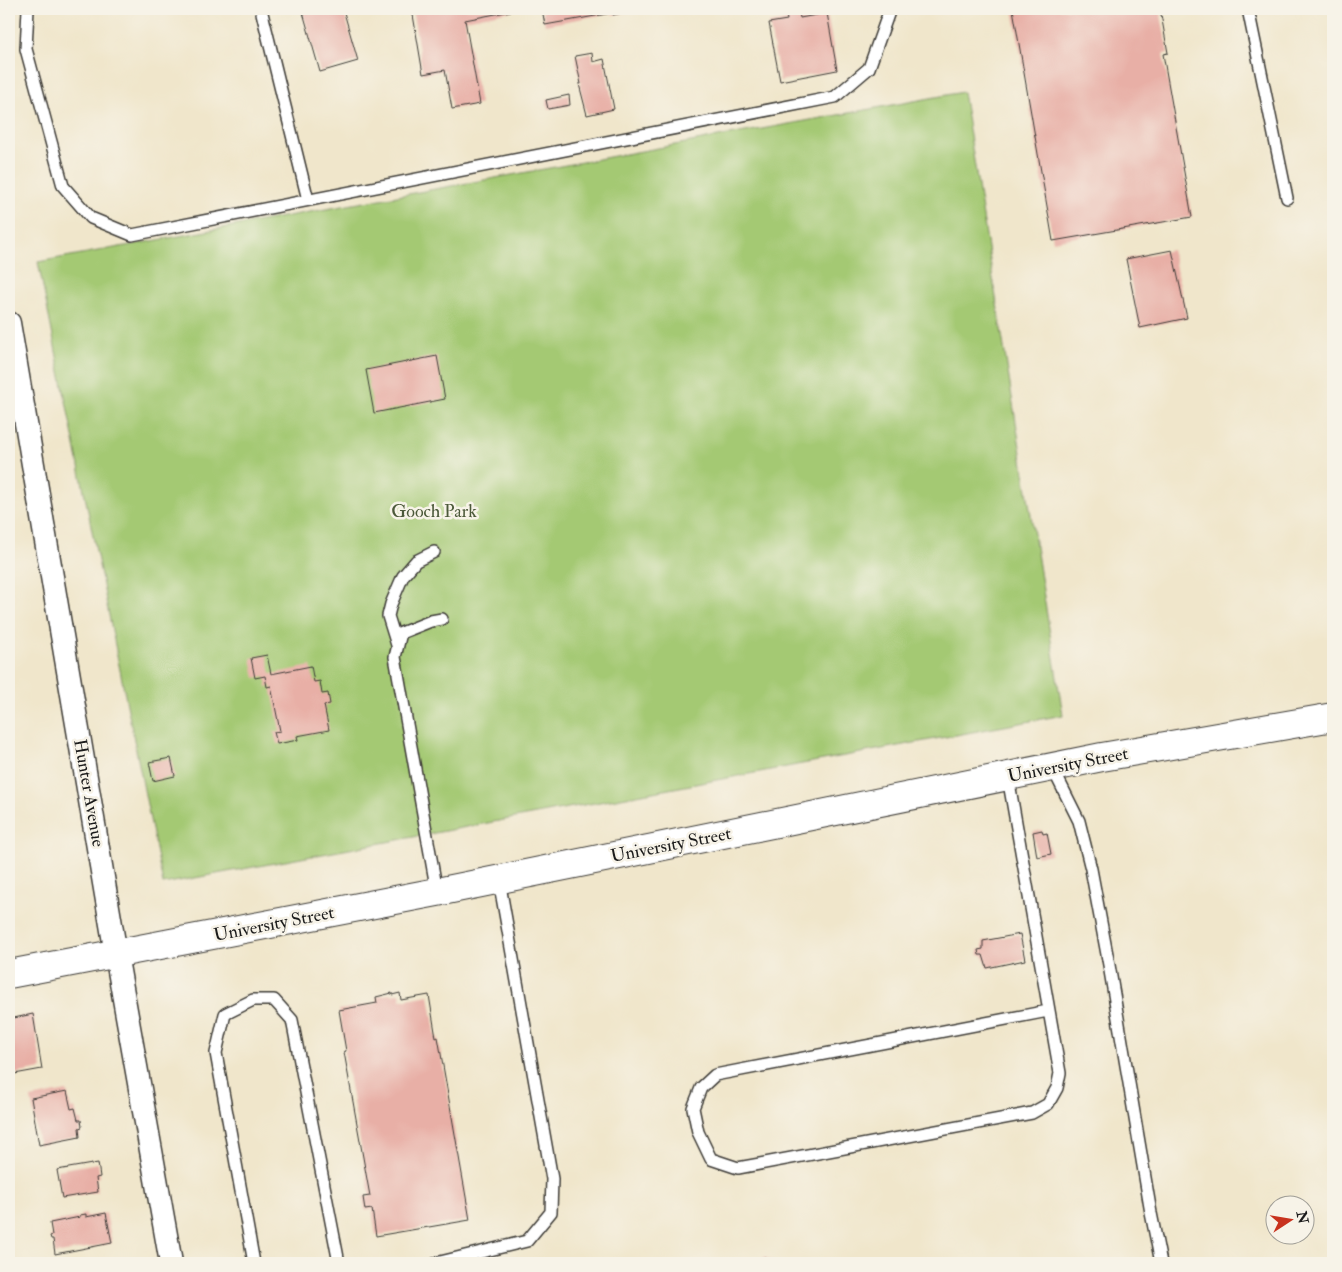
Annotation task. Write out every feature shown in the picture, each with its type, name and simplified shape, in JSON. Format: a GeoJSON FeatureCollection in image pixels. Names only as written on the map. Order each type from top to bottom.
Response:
{"type":"FeatureCollection","features":[{"type":"Feature","properties":{"kind":"street","name":"Hunter Avenue"},"geometry":{"type":"LineString","coordinates":[[9,323],[116,954],[171,1263]]}},
{"type":"Feature","properties":{"kind":"street","name":"University Street"},"geometry":{"type":"LineString","coordinates":[[9,974],[499,880],[1008,776],[1333,717]]}},
{"type":"Feature","properties":{"kind":"lane"},"geometry":{"type":"LineString","coordinates":[[28,9],[26,49],[63,186],[91,218],[132,235],[835,97],[869,68],[890,9]]}},
{"type":"Feature","properties":{"kind":"lane"},"geometry":{"type":"LineString","coordinates":[[261,9],[308,200]]}},
{"type":"Feature","properties":{"kind":"lane"},"geometry":{"type":"LineString","coordinates":[[1248,9],[1288,198]]}},
{"type":"Feature","properties":{"kind":"lane"},"geometry":{"type":"LineString","coordinates":[[398,647],[388,616],[391,604],[402,576],[416,561],[434,552]]}},
{"type":"Feature","properties":{"kind":"lane"},"geometry":{"type":"LineString","coordinates":[[437,892],[395,657],[401,634],[431,621],[442,619]]}},
{"type":"Feature","properties":{"kind":"lane"},"geometry":{"type":"LineString","coordinates":[[1052,768],[1080,821],[1091,869],[1109,965],[1150,1213],[1161,1263]]}},
{"type":"Feature","properties":{"kind":"lane"},"geometry":{"type":"LineString","coordinates":[[1008,776],[1060,1073],[1057,1088],[1048,1104],[1032,1112],[738,1168],[711,1159],[698,1132],[693,1108],[702,1088],[715,1075],[1048,1011]]}},
{"type":"Feature","properties":{"kind":"lane"},"geometry":{"type":"LineString","coordinates":[[436,1263],[527,1241],[551,1212],[552,1179],[499,880]]}},
{"type":"Feature","properties":{"kind":"lane"},"geometry":{"type":"LineString","coordinates":[[254,1263],[216,1053],[225,1014],[253,1000],[274,1000],[292,1020],[339,1263]]}},
{"type":"Feature","properties":{"kind":"green space","name":"Gooch Park"},"geometry":{"type":"Polygon","coordinates":[[[963,92],[1063,715],[163,884],[38,262],[963,92]]]}},
{"type":"Feature","properties":{"kind":"building"},"geometry":{"type":"Polygon","coordinates":[[[302,9],[343,9],[358,61],[320,72],[302,9]]]}},
{"type":"Feature","properties":{"kind":"building"},"geometry":{"type":"Polygon","coordinates":[[[412,9],[516,9],[465,20],[480,104],[452,109],[445,70],[423,74],[412,9]]]}},
{"type":"Feature","properties":{"kind":"building"},"geometry":{"type":"Polygon","coordinates":[[[542,9],[627,9],[627,12],[545,25],[542,9]]]}},
{"type":"Feature","properties":{"kind":"building"},"geometry":{"type":"Polygon","coordinates":[[[1013,9],[1160,9],[1168,53],[1163,54],[1192,217],[1053,241],[1013,9]]]}},
{"type":"Feature","properties":{"kind":"building"},"geometry":{"type":"Polygon","coordinates":[[[799,13],[800,18],[827,13],[837,70],[780,81],[769,23],[787,20],[786,15],[799,13]]]}},
{"type":"Feature","properties":{"kind":"building"},"geometry":{"type":"Polygon","coordinates":[[[592,53],[593,62],[604,59],[614,109],[587,115],[579,84],[581,84],[575,56],[592,53]]]}},
{"type":"Feature","properties":{"kind":"building"},"geometry":{"type":"Polygon","coordinates":[[[569,95],[570,105],[548,109],[546,100],[569,95]]]}},
{"type":"Feature","properties":{"kind":"building"},"geometry":{"type":"Polygon","coordinates":[[[1172,250],[1187,318],[1140,328],[1126,259],[1172,250]]]}},
{"type":"Feature","properties":{"kind":"building"},"geometry":{"type":"Polygon","coordinates":[[[437,356],[445,399],[374,413],[366,370],[437,356]]]}},
{"type":"Feature","properties":{"kind":"building"},"geometry":{"type":"Polygon","coordinates":[[[267,655],[271,674],[311,666],[314,682],[320,681],[322,694],[328,693],[330,704],[324,705],[329,730],[297,736],[298,740],[277,744],[274,732],[280,731],[271,686],[267,687],[265,676],[255,678],[251,658],[267,655]]]}},
{"type":"Feature","properties":{"kind":"building"},"geometry":{"type":"Polygon","coordinates":[[[171,758],[175,776],[153,781],[149,762],[171,758]]]}},
{"type":"Feature","properties":{"kind":"building"},"geometry":{"type":"Polygon","coordinates":[[[1042,830],[1043,834],[1047,833],[1051,854],[1037,857],[1033,832],[1042,830]]]}},
{"type":"Feature","properties":{"kind":"building"},"geometry":{"type":"Polygon","coordinates":[[[1020,934],[1025,960],[987,968],[983,955],[979,955],[978,950],[983,949],[983,941],[1020,934]]]}},
{"type":"Feature","properties":{"kind":"building"},"geometry":{"type":"Polygon","coordinates":[[[392,993],[392,995],[400,993],[401,1000],[429,995],[470,1220],[376,1236],[372,1209],[365,1210],[363,1197],[370,1196],[344,1052],[346,1051],[339,1010],[377,1003],[376,997],[392,993]]]}},
{"type":"Feature","properties":{"kind":"building"},"geometry":{"type":"Polygon","coordinates":[[[33,1014],[42,1069],[9,1075],[9,1019],[33,1014]]]}},
{"type":"Feature","properties":{"kind":"building"},"geometry":{"type":"Polygon","coordinates":[[[67,1091],[71,1109],[75,1108],[78,1120],[81,1120],[82,1127],[79,1128],[80,1137],[39,1145],[31,1098],[67,1091]]]}},
{"type":"Feature","properties":{"kind":"building"},"geometry":{"type":"Polygon","coordinates":[[[98,1163],[100,1177],[96,1178],[98,1192],[62,1198],[57,1170],[98,1163]]]}},
{"type":"Feature","properties":{"kind":"building"},"geometry":{"type":"Polygon","coordinates":[[[106,1213],[112,1243],[55,1254],[53,1239],[50,1236],[52,1235],[50,1223],[80,1217],[80,1215],[86,1214],[86,1217],[106,1213]]]}},
{"type":"Feature","properties":{"kind":"building"},"geometry":{"type":"Polygon","coordinates":[[[764,1257],[777,1263],[761,1263],[764,1257]]]}}]}
